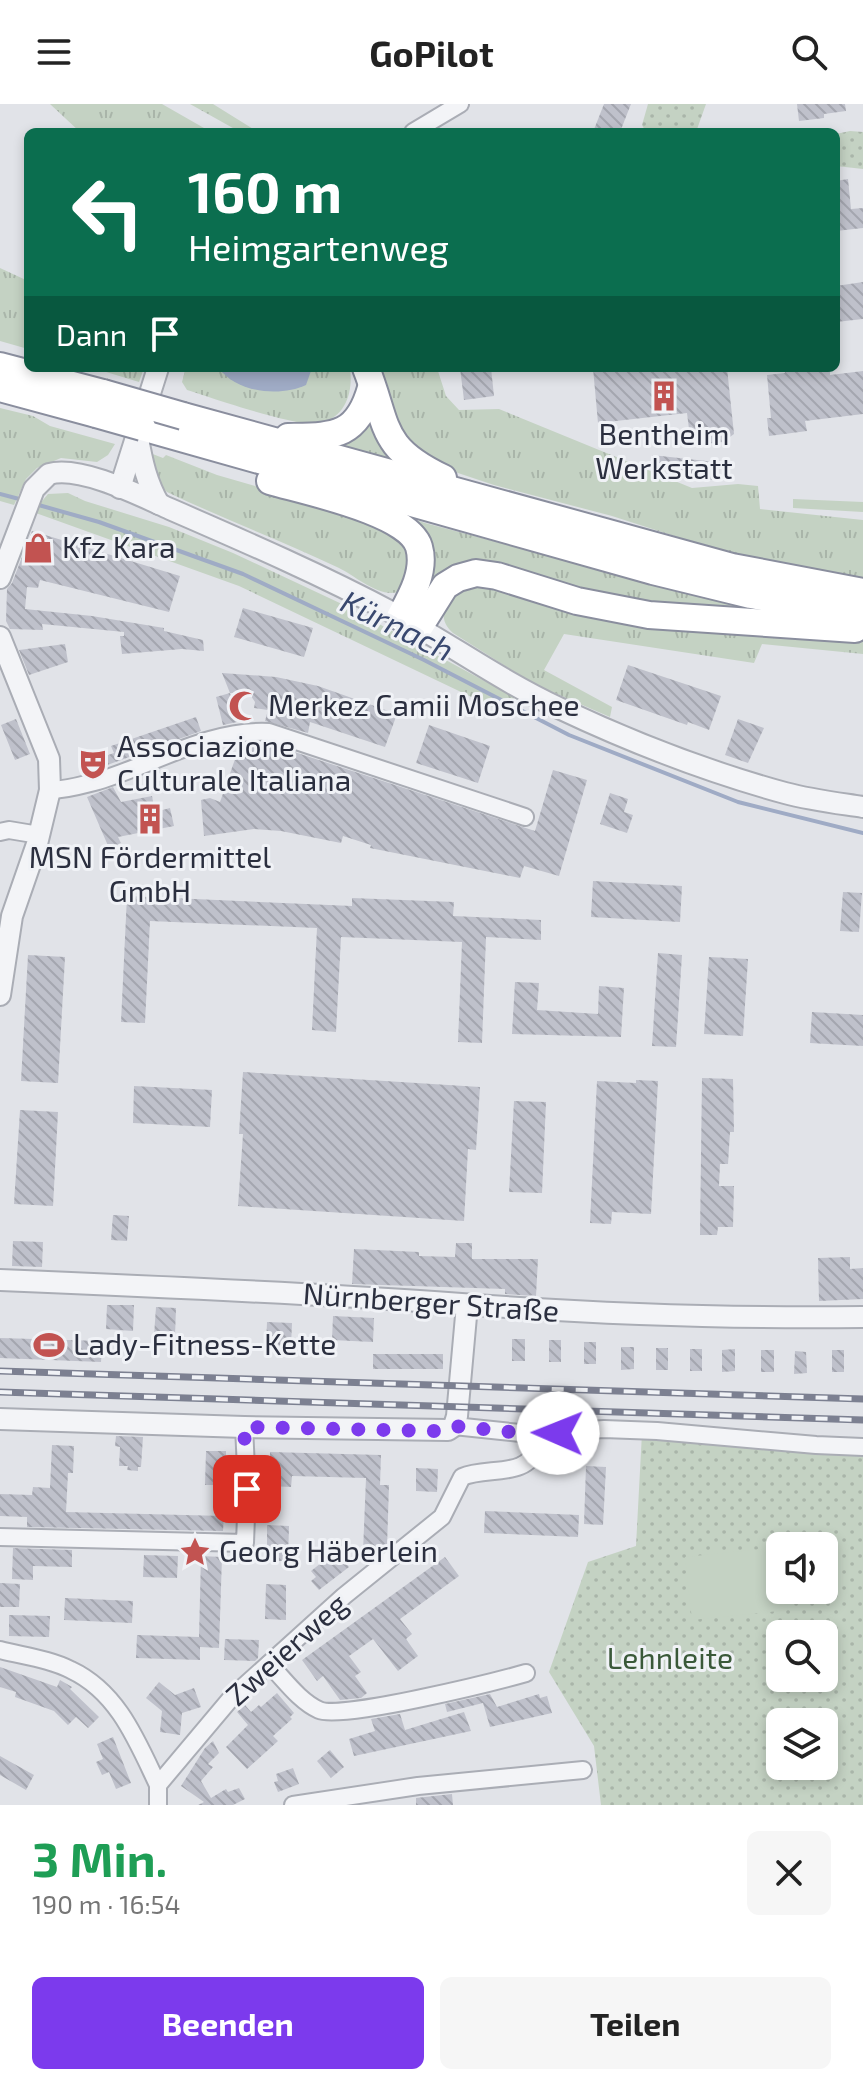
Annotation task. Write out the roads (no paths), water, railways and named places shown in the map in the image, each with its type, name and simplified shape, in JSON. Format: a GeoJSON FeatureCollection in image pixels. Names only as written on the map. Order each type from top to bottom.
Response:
{"type":"FeatureCollection","features":[{"type":"Feature","properties":{"kind":"highway"},"geometry":{"type":"LineString","coordinates":[[0,366],[182,435],[653,571],[751,595],[863,615]]}},
{"type":"Feature","properties":{"kind":"highway"},"geometry":{"type":"LineString","coordinates":[[0,388],[99,403],[140,430],[182,435],[332,436],[349,427],[365,408],[368,378]]}},
{"type":"Feature","properties":{"kind":"highway"},"geometry":{"type":"LineString","coordinates":[[368,378],[388,435],[401,451],[415,465],[455,484],[464,494]]}},
{"type":"Feature","properties":{"kind":"highway"},"geometry":{"type":"LineString","coordinates":[[182,435],[227,468],[369,510],[393,519],[410,531],[419,547],[420,570],[411,596],[409,623]]}},
{"type":"Feature","properties":{"kind":"highway"},"geometry":{"type":"LineString","coordinates":[[258,437],[732,567],[863,592]]}},
{"type":"Feature","properties":{"kind":"highway"},"geometry":{"type":"LineString","coordinates":[[409,623],[445,586],[476,573],[497,576],[577,601],[649,615],[863,630]]}},
{"type":"Feature","properties":{"kind":"street"},"geometry":{"type":"LineString","coordinates":[[420,128],[460,104]]}},
{"type":"Feature","properties":{"kind":"street"},"geometry":{"type":"LineString","coordinates":[[120,488],[157,372]]}},
{"type":"Feature","properties":{"kind":"street"},"geometry":{"type":"LineString","coordinates":[[140,430],[146,477],[159,504]]}},
{"type":"Feature","properties":{"kind":"street"},"geometry":{"type":"LineString","coordinates":[[0,578],[32,494],[42,479],[56,472],[75,474],[159,504],[334,582],[514,685],[602,727],[742,781],[789,794],[863,807]]}},
{"type":"Feature","properties":{"kind":"street"},"geometry":{"type":"LineString","coordinates":[[0,637],[49,759],[50,790],[39,835],[12,916],[0,995]]}},
{"type":"Feature","properties":{"kind":"street"},"geometry":{"type":"LineString","coordinates":[[50,790],[65,790],[118,775],[219,736],[259,731],[525,817]]}},
{"type":"Feature","properties":{"kind":"street"},"geometry":{"type":"LineString","coordinates":[[0,832],[9,830],[39,835]]}},
{"type":"Feature","properties":{"kind":"street","name":"Nürnberger Straße"},"geometry":{"type":"LineString","coordinates":[[0,1280],[705,1318],[863,1317]]}},
{"type":"Feature","properties":{"kind":"street"},"geometry":{"type":"LineString","coordinates":[[454,1426],[467,1305]]}},
{"type":"Feature","properties":{"kind":"street"},"geometry":{"type":"LineString","coordinates":[[0,1419],[435,1431],[454,1426],[530,1434],[604,1429],[863,1447]]}},
{"type":"Feature","properties":{"kind":"street"},"geometry":{"type":"LineString","coordinates":[[7,1538],[245,1543],[247,1489],[244,1427]]}},
{"type":"Feature","properties":{"kind":"street","name":"Zweierweg"},"geometry":{"type":"LineString","coordinates":[[158,1785],[232,1697],[344,1596],[442,1517],[462,1477],[483,1470],[519,1468],[534,1457],[537,1446],[530,1434]]}},
{"type":"Feature","properties":{"kind":"street"},"geometry":{"type":"LineString","coordinates":[[0,1650],[69,1668],[106,1694],[126,1719],[158,1785],[158,1805]]}},
{"type":"Feature","properties":{"kind":"street"},"geometry":{"type":"LineString","coordinates":[[269,1664],[302,1699],[319,1710],[333,1713],[526,1673]]}},
{"type":"Feature","properties":{"kind":"street"},"geometry":{"type":"LineString","coordinates":[[293,1805],[418,1786],[583,1770]]}},
{"type":"Feature","properties":{"kind":"water"},"geometry":{"type":"Polygon","coordinates":[[[223,372],[311,372],[306,385],[284,391],[247,388],[223,372]]]}},
{"type":"Feature","properties":{"kind":"waterway","name":"Kürnach"},"geometry":{"type":"LineString","coordinates":[[0,494],[23,500]]}},
{"type":"Feature","properties":{"kind":"waterway","name":"Kürnach"},"geometry":{"type":"LineString","coordinates":[[35,504],[99,522],[243,574],[424,660],[569,735],[738,802],[863,833]]}},
{"type":"Feature","properties":{"kind":"railway"},"geometry":{"type":"LineString","coordinates":[[0,1371],[863,1399]]}},
{"type":"Feature","properties":{"kind":"railway"},"geometry":{"type":"LineString","coordinates":[[0,1392],[863,1420]]}},
{"type":"Feature","properties":{"kind":"place","name":"Bentheim Werkstatt"},"geometry":{"type":"Point","coordinates":[664,396]}},
{"type":"Feature","properties":{"kind":"place","name":"Kfz Kara"},"geometry":{"type":"Point","coordinates":[38,548]}},
{"type":"Feature","properties":{"kind":"place","name":"Merkez Camii Moschee"},"geometry":{"type":"Point","coordinates":[244,706]}},
{"type":"Feature","properties":{"kind":"place","name":"Associazione Culturale Italiana"},"geometry":{"type":"Point","coordinates":[93,764]}},
{"type":"Feature","properties":{"kind":"place","name":"MSN Fördermittel GmbH"},"geometry":{"type":"Point","coordinates":[150,819]}},
{"type":"Feature","properties":{"kind":"place","name":"Lady-Fitness-Kette"},"geometry":{"type":"Point","coordinates":[49,1345]}},
{"type":"Feature","properties":{"kind":"place","name":"Georg Häberlein"},"geometry":{"type":"Point","coordinates":[195,1552]}},
{"type":"Feature","properties":{"kind":"park label","name":"Lehnleite"},"geometry":{"type":"Point","coordinates":[670,1659]}}]}
